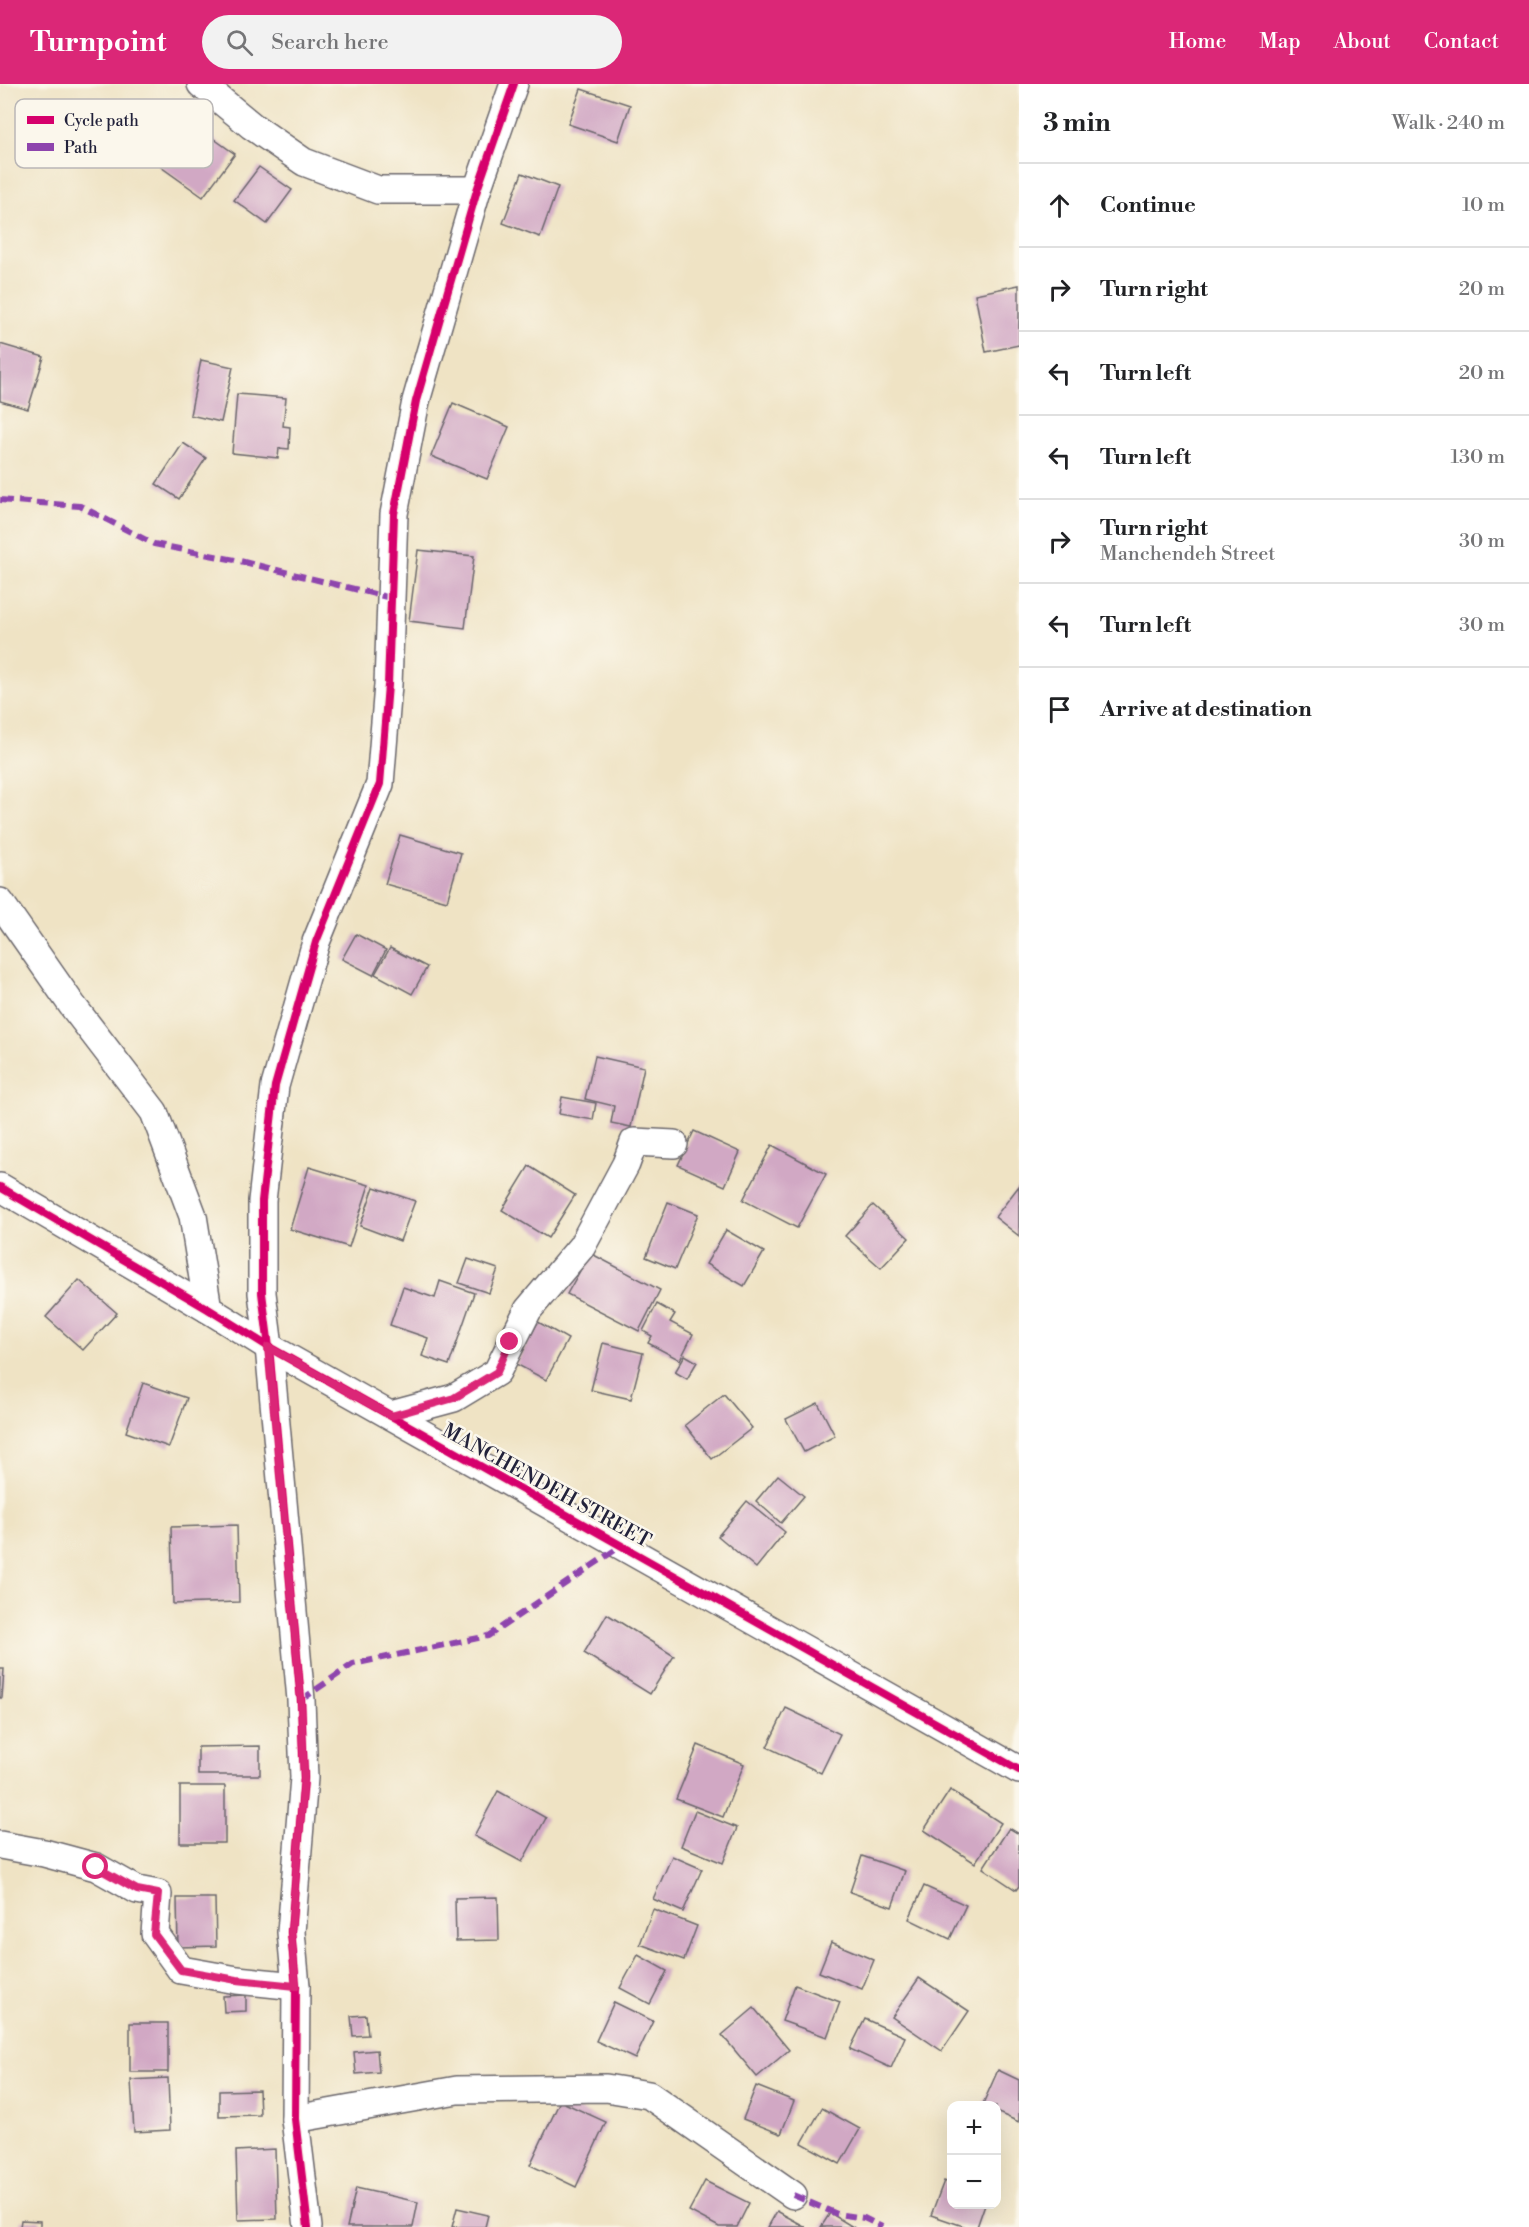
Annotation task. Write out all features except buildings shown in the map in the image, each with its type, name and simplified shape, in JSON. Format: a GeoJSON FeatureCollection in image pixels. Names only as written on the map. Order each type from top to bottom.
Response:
{"type":"FeatureCollection","features":[{"type":"Feature","properties":{"kind":"street"},"geometry":{"type":"LineString","coordinates":[[201,84],[252,126],[304,162],[378,190],[477,190]]}},
{"type":"Feature","properties":{"kind":"street"},"geometry":{"type":"LineString","coordinates":[[308,2227],[295,2119],[296,1986],[291,1932],[304,1778],[301,1700],[262,1293],[262,1201],[275,1086],[316,942],[380,784],[388,685],[394,513],[416,401],[477,190],[514,84]]}},
{"type":"Feature","properties":{"kind":"street"},"geometry":{"type":"LineString","coordinates":[[0,902],[72,1005],[154,1112],[193,1216],[208,1309]]}},
{"type":"Feature","properties":{"kind":"street"},"geometry":{"type":"LineString","coordinates":[[391,1416],[454,1398],[497,1372],[528,1310],[582,1246],[627,1164],[634,1142],[674,1144]]}},
{"type":"Feature","properties":{"kind":"street","name":"MANCHENDEH STREET"},"geometry":{"type":"LineString","coordinates":[[0,1187],[208,1309],[268,1347],[1019,1770]]}},
{"type":"Feature","properties":{"kind":"street"},"geometry":{"type":"LineString","coordinates":[[0,1845],[44,1853],[96,1867],[137,1890],[158,1894],[154,1934],[181,1970],[237,1980],[296,1986]]}},
{"type":"Feature","properties":{"kind":"street"},"geometry":{"type":"LineString","coordinates":[[295,2119],[457,2090],[606,2088],[649,2096],[793,2195]]}},
{"type":"Feature","properties":{"kind":"marked path"},"geometry":{"type":"LineString","coordinates":[[0,500],[80,506],[154,544],[240,561],[391,598]]}},
{"type":"Feature","properties":{"kind":"marked path"},"geometry":{"type":"LineString","coordinates":[[301,1700],[353,1664],[488,1636],[621,1546]]}},
{"type":"Feature","properties":{"kind":"marked path"},"geometry":{"type":"LineString","coordinates":[[793,2195],[837,2214],[864,2218],[882,2227]]}},
{"type":"Feature","properties":{"kind":"cycle path"},"geometry":{"type":"LineString","coordinates":[[308,2227],[295,2119],[296,1986],[291,1932],[304,1778],[301,1700],[269,1347],[262,1293],[262,1201],[275,1086],[316,942],[380,784],[388,685],[394,514],[416,401],[477,190],[514,84]]}},
{"type":"Feature","properties":{"kind":"cycle path"},"geometry":{"type":"LineString","coordinates":[[0,1187],[269,1347],[1019,1770]]}},
{"type":"Feature","properties":{"kind":"route"},"geometry":{"type":"LineString","coordinates":[[96,1867],[137,1890],[158,1894],[154,1934],[181,1970],[237,1980],[296,1986],[291,1932],[304,1778],[301,1700],[268,1347],[391,1416],[454,1398],[497,1372],[510,1342]]}}]}
